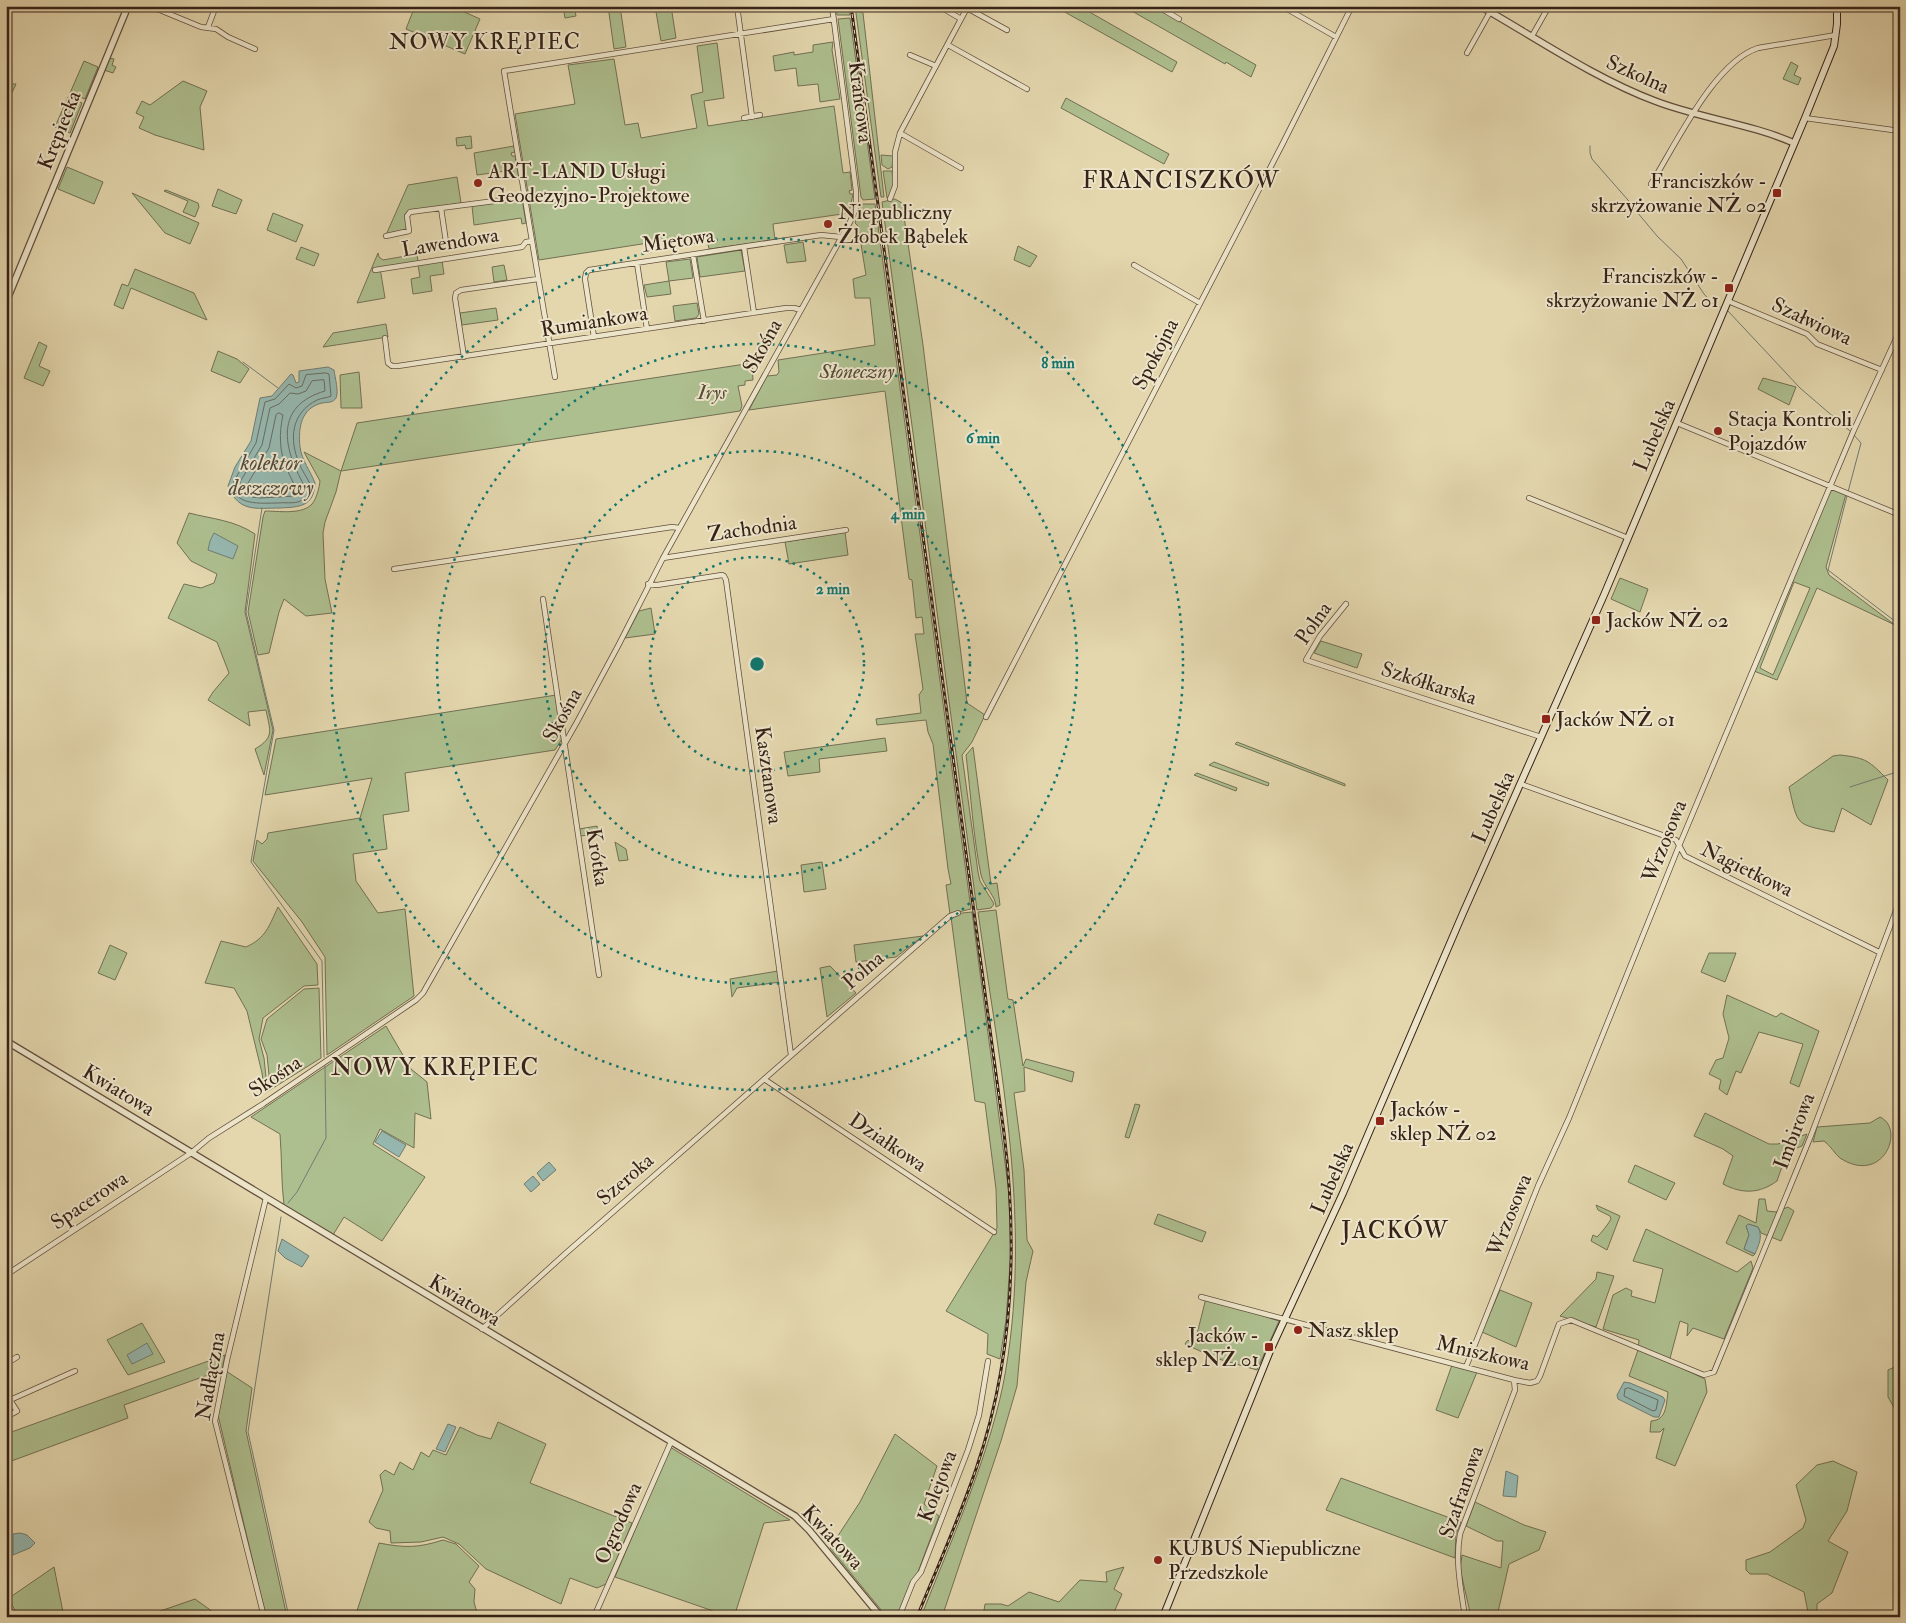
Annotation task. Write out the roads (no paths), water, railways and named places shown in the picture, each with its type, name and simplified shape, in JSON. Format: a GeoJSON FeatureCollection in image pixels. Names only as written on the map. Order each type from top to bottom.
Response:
{"type":"FeatureCollection","features":[{"type":"Feature","properties":{"kind":"main road","name":"Lubelska"},"geometry":{"type":"LineString","coordinates":[[1163,1617],[1270,1351],[1343,1193],[1462,913],[1521,784],[1628,538],[1827,66],[1836,35],[1838,6]]}},
{"type":"Feature","properties":{"kind":"street","name":"Krępiecka"},"geometry":{"type":"LineString","coordinates":[[6,302],[128,6]]}},
{"type":"Feature","properties":{"kind":"street"},"geometry":{"type":"LineString","coordinates":[[150,6],[201,27],[216,29],[228,37],[255,49]]}},
{"type":"Feature","properties":{"kind":"street"},"geometry":{"type":"LineString","coordinates":[[208,27],[216,6]]}},
{"type":"Feature","properties":{"kind":"street"},"geometry":{"type":"LineString","coordinates":[[737,6],[752,117]]}},
{"type":"Feature","properties":{"kind":"street","name":"Krańcowa"},"geometry":{"type":"LineString","coordinates":[[832,6],[856,202]]}},
{"type":"Feature","properties":{"kind":"street"},"geometry":{"type":"LineString","coordinates":[[939,6],[961,19]]}},
{"type":"Feature","properties":{"kind":"street"},"geometry":{"type":"LineString","coordinates":[[1157,6],[1179,19]]}},
{"type":"Feature","properties":{"kind":"street"},"geometry":{"type":"LineString","coordinates":[[1282,6],[1336,37]]}},
{"type":"Feature","properties":{"kind":"street","name":"Spokojna"},"geometry":{"type":"LineString","coordinates":[[986,717],[1352,6]]}},
{"type":"Feature","properties":{"kind":"street","name":"Szkolna"},"geometry":{"type":"LineString","coordinates":[[1480,6],[1623,87],[1654,101],[1794,143]]}},
{"type":"Feature","properties":{"kind":"street"},"geometry":{"type":"LineString","coordinates":[[1532,36],[1549,6]]}},
{"type":"Feature","properties":{"kind":"street"},"geometry":{"type":"LineString","coordinates":[[890,199],[895,186],[895,157],[900,133],[967,7],[1007,30]]}},
{"type":"Feature","properties":{"kind":"street"},"geometry":{"type":"LineString","coordinates":[[1467,53],[1490,12]]}},
{"type":"Feature","properties":{"kind":"street"},"geometry":{"type":"LineString","coordinates":[[555,377],[504,71],[834,19]]}},
{"type":"Feature","properties":{"kind":"street"},"geometry":{"type":"LineString","coordinates":[[1651,184],[1694,113],[1718,78],[1751,51],[1763,47],[1836,35]]}},
{"type":"Feature","properties":{"kind":"street"},"geometry":{"type":"LineString","coordinates":[[948,45],[1027,89]]}},
{"type":"Feature","properties":{"kind":"street"},"geometry":{"type":"LineString","coordinates":[[910,55],[936,66]]}},
{"type":"Feature","properties":{"kind":"street"},"geometry":{"type":"LineString","coordinates":[[744,118],[760,115]]}},
{"type":"Feature","properties":{"kind":"street"},"geometry":{"type":"LineString","coordinates":[[1805,118],[1900,131]]}},
{"type":"Feature","properties":{"kind":"street"},"geometry":{"type":"LineString","coordinates":[[900,133],[961,168]]}},
{"type":"Feature","properties":{"kind":"street"},"geometry":{"type":"LineString","coordinates":[[386,236],[409,231],[407,216],[410,212],[525,197]]}},
{"type":"Feature","properties":{"kind":"street","name":"Skośna"},"geometry":{"type":"LineString","coordinates":[[191,1153],[209,1138],[271,1099],[421,997],[621,642],[648,584],[850,222],[856,202]]}},
{"type":"Feature","properties":{"kind":"street"},"geometry":{"type":"LineString","coordinates":[[441,208],[446,242]]}},
{"type":"Feature","properties":{"kind":"street","name":"Miętowa"},"geometry":{"type":"LineString","coordinates":[[594,337],[585,279],[586,273],[592,270],[821,235],[841,237]]}},
{"type":"Feature","properties":{"kind":"street","name":"Lawendowa"},"geometry":{"type":"LineString","coordinates":[[375,270],[522,247],[526,242],[532,241]]}},
{"type":"Feature","properties":{"kind":"street"},"geometry":{"type":"LineString","coordinates":[[744,247],[754,313]]}},
{"type":"Feature","properties":{"kind":"street"},"geometry":{"type":"LineString","coordinates":[[693,255],[704,320]]}},
{"type":"Feature","properties":{"kind":"street"},"geometry":{"type":"LineString","coordinates":[[637,263],[647,329]]}},
{"type":"Feature","properties":{"kind":"street"},"geometry":{"type":"LineString","coordinates":[[1134,265],[1200,303]]}},
{"type":"Feature","properties":{"kind":"street"},"geometry":{"type":"LineString","coordinates":[[464,356],[454,298],[456,293],[461,290],[538,278]]}},
{"type":"Feature","properties":{"kind":"street","name":"Szałwiowa"},"geometry":{"type":"LineString","coordinates":[[1728,301],[1807,334],[1817,344],[1882,370]]}},
{"type":"Feature","properties":{"kind":"street","name":"Rumiankowa"},"geometry":{"type":"LineString","coordinates":[[385,338],[388,364],[392,366],[754,313],[791,308],[800,310]]}},
{"type":"Feature","properties":{"kind":"street","name":"Wrzosowa"},"geometry":{"type":"LineString","coordinates":[[1466,1367],[1538,1186],[1569,1118],[1679,846],[1831,486],[1900,330]]}},
{"type":"Feature","properties":{"kind":"street"},"geometry":{"type":"LineString","coordinates":[[1677,423],[1900,515]]}},
{"type":"Feature","properties":{"kind":"street"},"geometry":{"type":"LineString","coordinates":[[1529,498],[1628,538]]}},
{"type":"Feature","properties":{"kind":"street"},"geometry":{"type":"LineString","coordinates":[[394,569],[672,527],[679,528]]}},
{"type":"Feature","properties":{"kind":"street","name":"Zachodnia"},"geometry":{"type":"LineString","coordinates":[[663,558],[846,530]]}},
{"type":"Feature","properties":{"kind":"street","name":"Kasztanowa"},"geometry":{"type":"LineString","coordinates":[[648,584],[657,585],[722,575],[726,580],[791,1055]]}},
{"type":"Feature","properties":{"kind":"street"},"geometry":{"type":"LineString","coordinates":[[544,599],[565,743]]}},
{"type":"Feature","properties":{"kind":"street","name":"Polna"},"geometry":{"type":"LineString","coordinates":[[1306,660],[1320,636],[1346,604]]}},
{"type":"Feature","properties":{"kind":"street","name":"Szkółkarska"},"geometry":{"type":"LineString","coordinates":[[1306,660],[1541,737]]}},
{"type":"Feature","properties":{"kind":"street","name":"Krótka"},"geometry":{"type":"LineString","coordinates":[[565,743],[599,975]]}},
{"type":"Feature","properties":{"kind":"street","name":"Nagietkowa"},"geometry":{"type":"LineString","coordinates":[[1521,784],[1676,840],[1685,856],[1879,952]]}},
{"type":"Feature","properties":{"kind":"street","name":"Imbirowa"},"geometry":{"type":"LineString","coordinates":[[1714,1372],[1810,1138],[1900,900]]}},
{"type":"Feature","properties":{"kind":"street","name":"Polna"},"geometry":{"type":"LineString","coordinates":[[791,1055],[950,916],[958,913]]}},
{"type":"Feature","properties":{"kind":"street","name":"Kwiatowa"},"geometry":{"type":"LineString","coordinates":[[6,1041],[482,1330],[784,1509],[803,1523],[881,1617]]}},
{"type":"Feature","properties":{"kind":"street","name":"Szeroka"},"geometry":{"type":"LineString","coordinates":[[482,1330],[487,1323],[557,1260],[791,1055]]}},
{"type":"Feature","properties":{"kind":"street","name":"Działkowa"},"geometry":{"type":"LineString","coordinates":[[764,1079],[994,1232]]}},
{"type":"Feature","properties":{"kind":"street","name":"Spacerowa"},"geometry":{"type":"LineString","coordinates":[[6,1275],[191,1153]]}},
{"type":"Feature","properties":{"kind":"street","name":"Nadłączna"},"geometry":{"type":"LineString","coordinates":[[264,1617],[215,1421],[227,1360],[266,1198]]}},
{"type":"Feature","properties":{"kind":"street","name":"Mniszkowa"},"geometry":{"type":"LineString","coordinates":[[1201,1297],[1530,1383],[1537,1381],[1540,1376],[1559,1324],[1571,1320],[1704,1375],[1714,1372]]}},
{"type":"Feature","properties":{"kind":"street"},"geometry":{"type":"LineString","coordinates":[[6,1364],[17,1357]]}},
{"type":"Feature","properties":{"kind":"street","name":"Kolejowa"},"geometry":{"type":"LineString","coordinates":[[899,1617],[913,1582],[921,1572],[968,1450],[979,1414],[988,1361]]}},
{"type":"Feature","properties":{"kind":"street"},"geometry":{"type":"LineString","coordinates":[[10,1400],[75,1371]]}},
{"type":"Feature","properties":{"kind":"street","name":"Szafranowa"},"geometry":{"type":"LineString","coordinates":[[1465,1617],[1458,1569],[1457,1549],[1460,1534],[1515,1390],[1514,1380]]}},
{"type":"Feature","properties":{"kind":"street"},"geometry":{"type":"LineString","coordinates":[[6,1394],[17,1411],[6,1416]]}},
{"type":"Feature","properties":{"kind":"street","name":"Ogrodowa"},"geometry":{"type":"LineString","coordinates":[[594,1617],[671,1442]]}},
{"type":"Feature","properties":{"kind":"water","name":"kolektor deszczowy"},"geometry":{"type":"Polygon","coordinates":[[[328,367],[334,370],[337,388],[336,398],[332,402],[322,403],[309,409],[302,420],[300,433],[301,452],[315,483],[312,497],[304,504],[293,507],[256,508],[243,505],[232,495],[228,486],[235,467],[251,441],[260,398],[272,396],[291,374],[296,383],[299,382],[299,371],[328,367]]]}},
{"type":"Feature","properties":{"kind":"water"},"geometry":{"type":"Polygon","coordinates":[[[214,533],[238,546],[233,559],[208,550],[214,533]]]}},
{"type":"Feature","properties":{"kind":"water"},"geometry":{"type":"Polygon","coordinates":[[[382,1131],[406,1145],[399,1157],[375,1142],[382,1131]]]}},
{"type":"Feature","properties":{"kind":"water"},"geometry":{"type":"Polygon","coordinates":[[[549,1162],[556,1170],[543,1181],[537,1173],[549,1162]]]}},
{"type":"Feature","properties":{"kind":"water"},"geometry":{"type":"Polygon","coordinates":[[[533,1176],[540,1184],[531,1192],[524,1184],[533,1176]]]}},
{"type":"Feature","properties":{"kind":"water"},"geometry":{"type":"Polygon","coordinates":[[[1748,1224],[1758,1227],[1760,1234],[1755,1254],[1744,1249],[1749,1235],[1746,1226],[1748,1224]]]}},
{"type":"Feature","properties":{"kind":"water"},"geometry":{"type":"Polygon","coordinates":[[[282,1239],[309,1256],[302,1267],[285,1258],[278,1251],[282,1239]]]}},
{"type":"Feature","properties":{"kind":"water"},"geometry":{"type":"Polygon","coordinates":[[[147,1343],[153,1354],[132,1364],[127,1355],[147,1343]]]}},
{"type":"Feature","properties":{"kind":"water"},"geometry":{"type":"Polygon","coordinates":[[[1624,1382],[1663,1397],[1665,1400],[1659,1417],[1654,1417],[1618,1399],[1617,1395],[1624,1382]]]}},
{"type":"Feature","properties":{"kind":"water"},"geometry":{"type":"Polygon","coordinates":[[[448,1424],[456,1427],[445,1452],[436,1449],[448,1424]]]}},
{"type":"Feature","properties":{"kind":"water"},"geometry":{"type":"Polygon","coordinates":[[[1506,1471],[1518,1476],[1516,1497],[1503,1496],[1506,1471]]]}},
{"type":"Feature","properties":{"kind":"water"},"geometry":{"type":"Polygon","coordinates":[[[13,1534],[27,1535],[35,1543],[30,1548],[13,1555],[13,1534]]]}},
{"type":"Feature","properties":{"kind":"waterway"},"geometry":{"type":"LineString","coordinates":[[1590,146],[1592,159],[1635,208]]}},
{"type":"Feature","properties":{"kind":"waterway"},"geometry":{"type":"LineString","coordinates":[[1637,212],[1657,236],[1681,259],[1704,294],[1713,304],[1720,307]]}},
{"type":"Feature","properties":{"kind":"waterway"},"geometry":{"type":"LineString","coordinates":[[1728,311],[1800,388],[1850,431]]}},
{"type":"Feature","properties":{"kind":"waterway"},"geometry":{"type":"LineString","coordinates":[[243,362],[278,388]]}},
{"type":"Feature","properties":{"kind":"waterway"},"geometry":{"type":"LineString","coordinates":[[1848,492],[1861,443],[1854,435]]}},
{"type":"Feature","properties":{"kind":"waterway"},"geometry":{"type":"LineString","coordinates":[[1847,496],[1828,570],[1900,625]]}},
{"type":"Feature","properties":{"kind":"waterway"},"geometry":{"type":"LineString","coordinates":[[262,508],[246,612],[274,730],[251,862],[322,961],[324,1057]]}},
{"type":"Feature","properties":{"kind":"waterway"},"geometry":{"type":"LineString","coordinates":[[1850,787],[1900,771]]}},
{"type":"Feature","properties":{"kind":"waterway"},"geometry":{"type":"LineString","coordinates":[[288,1203],[297,1192],[326,1138],[325,1066]]}},
{"type":"Feature","properties":{"kind":"waterway"},"geometry":{"type":"LineString","coordinates":[[281,1217],[248,1432],[289,1617]]}},
{"type":"Feature","properties":{"kind":"railway"},"geometry":{"type":"LineString","coordinates":[[851,6],[1004,1133],[1011,1218],[1009,1303],[998,1387],[976,1469],[917,1617]]}},
{"type":"Feature","properties":{"kind":"place","name":"ART-LAND Usługi Geodezyjno-Projektowe"},"geometry":{"type":"Point","coordinates":[478,183]}},
{"type":"Feature","properties":{"kind":"place","name":"Franciszków - skrzyżowanie NŻ 02"},"geometry":{"type":"Point","coordinates":[1777,193]}},
{"type":"Feature","properties":{"kind":"place","name":"Niepubliczny Żłobek Bąbelek"},"geometry":{"type":"Point","coordinates":[828,224]}},
{"type":"Feature","properties":{"kind":"place","name":"Franciszków - skrzyżowanie NŻ 01"},"geometry":{"type":"Point","coordinates":[1729,288]}},
{"type":"Feature","properties":{"kind":"place","name":"Stacja Kontroli Pojazdów"},"geometry":{"type":"Point","coordinates":[1718,431]}},
{"type":"Feature","properties":{"kind":"place","name":"Jacków NŻ 02"},"geometry":{"type":"Point","coordinates":[1596,620]}},
{"type":"Feature","properties":{"kind":"place","name":"Jacków NŻ 01"},"geometry":{"type":"Point","coordinates":[1546,719]}},
{"type":"Feature","properties":{"kind":"place","name":"Jacków - sklep NŻ 02"},"geometry":{"type":"Point","coordinates":[1380,1121]}},
{"type":"Feature","properties":{"kind":"place","name":"Nasz sklep"},"geometry":{"type":"Point","coordinates":[1298,1330]}},
{"type":"Feature","properties":{"kind":"place","name":"Jacków - sklep NŻ 01"},"geometry":{"type":"Point","coordinates":[1269,1347]}},
{"type":"Feature","properties":{"kind":"place","name":"KUBUŚ Niepubliczne Przedszkole"},"geometry":{"type":"Point","coordinates":[1158,1560]}},
{"type":"Feature","properties":{"kind":"district","name":"NOWY KRĘPIEC"},"geometry":{"type":"Point","coordinates":[485,41]}},
{"type":"Feature","properties":{"kind":"district","name":"FRANCISZKÓW"},"geometry":{"type":"Point","coordinates":[1181,180]}},
{"type":"Feature","properties":{"kind":"district","name":"NOWY KRĘPIEC"},"geometry":{"type":"Point","coordinates":[435,1067]}},
{"type":"Feature","properties":{"kind":"district","name":"JACKÓW"},"geometry":{"type":"Point","coordinates":[1395,1230]}},
{"type":"Feature","properties":{"kind":"park label","name":"Słoneczny"},"geometry":{"type":"Point","coordinates":[857,371]}},
{"type":"Feature","properties":{"kind":"park label","name":"Irys"},"geometry":{"type":"Point","coordinates":[712,392]}}]}
